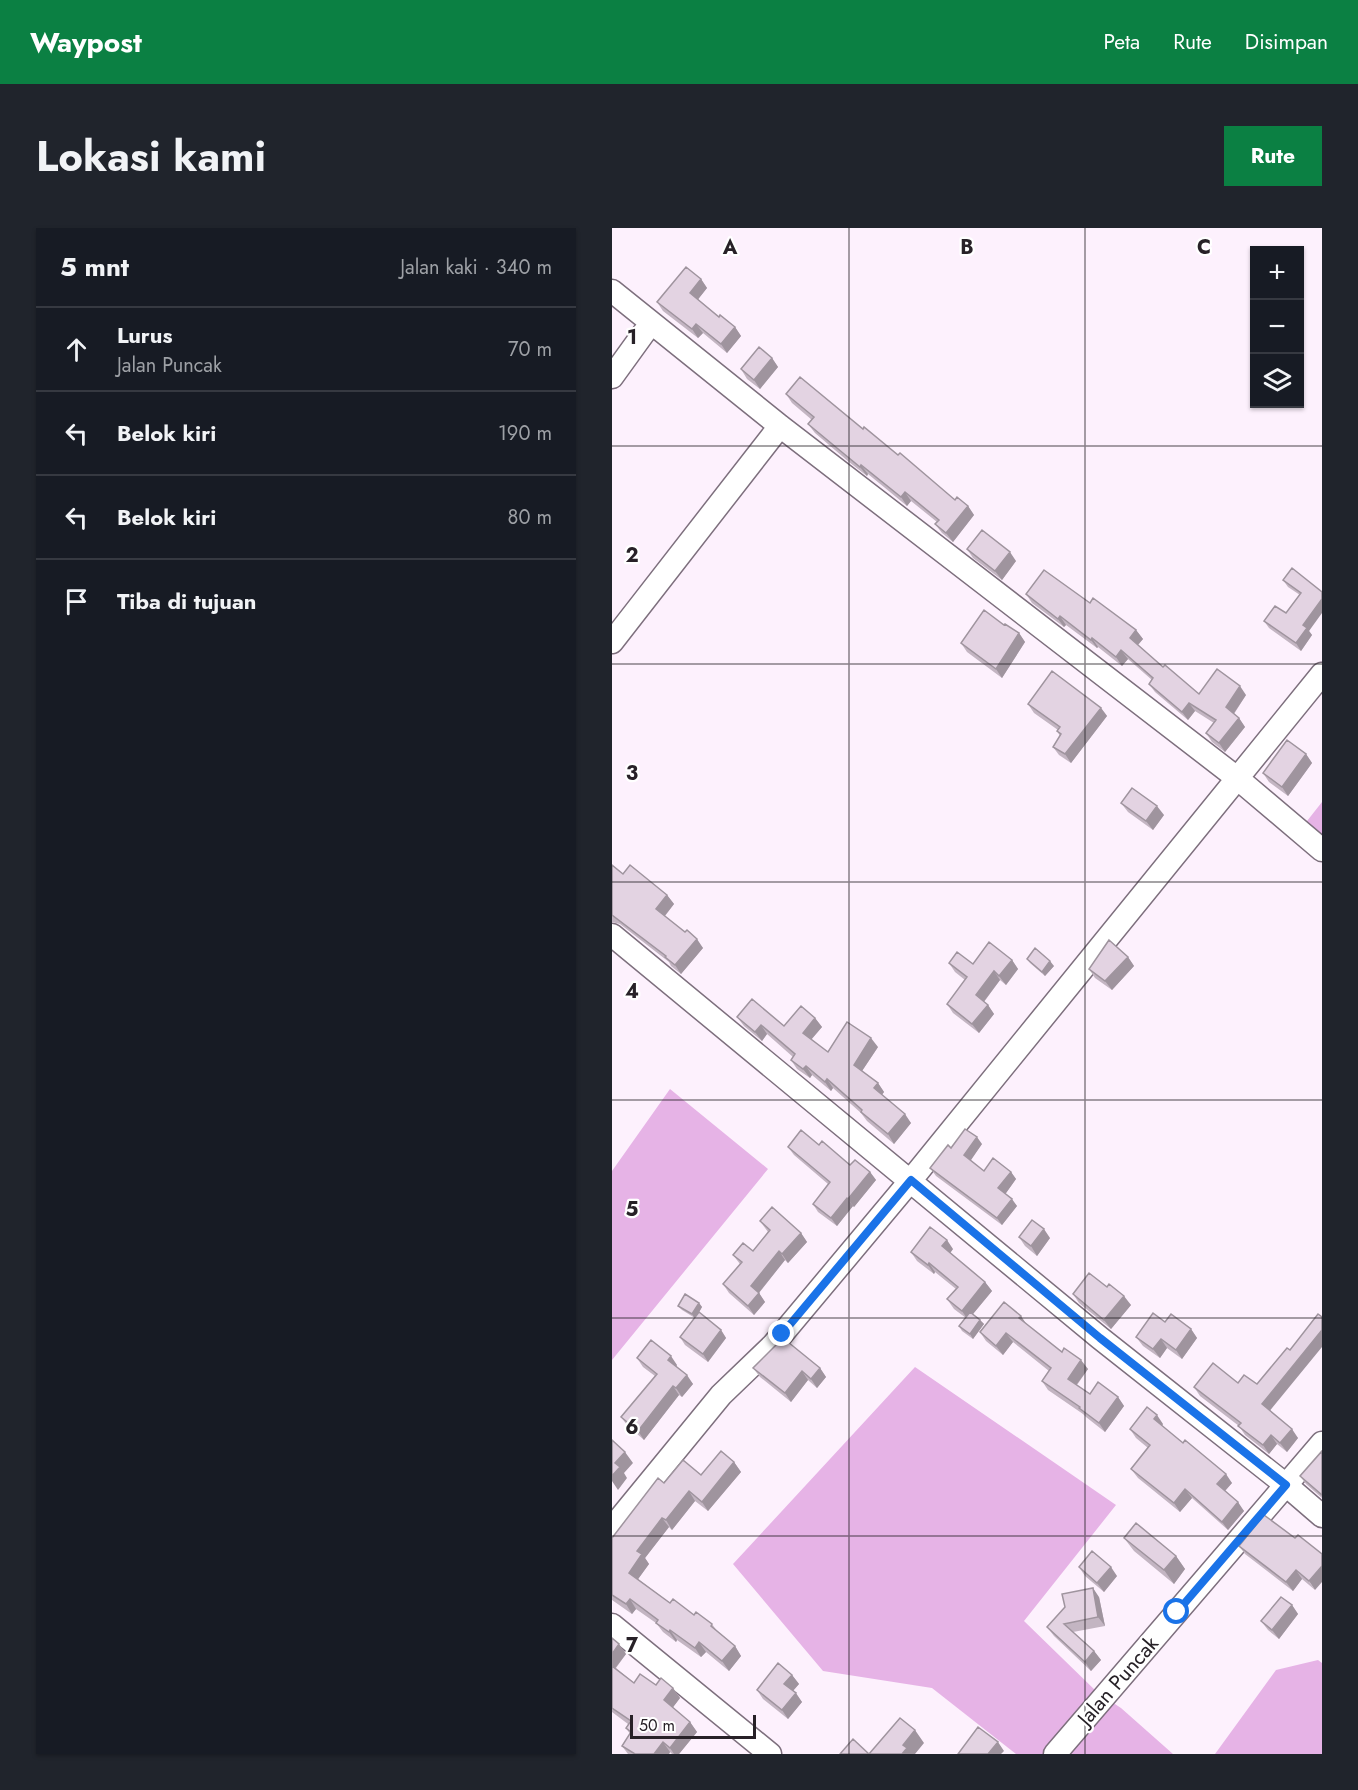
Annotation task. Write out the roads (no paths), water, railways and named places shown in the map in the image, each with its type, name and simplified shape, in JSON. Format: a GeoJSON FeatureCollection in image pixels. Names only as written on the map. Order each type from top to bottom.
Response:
{"type":"FeatureCollection","features":[{"type":"Feature","properties":{"kind":"street"},"geometry":{"type":"LineString","coordinates":[[612,291],[780,426],[1237,778],[1322,850]]}},
{"type":"Feature","properties":{"kind":"street"},"geometry":{"type":"LineString","coordinates":[[612,377],[651,323]]}},
{"type":"Feature","properties":{"kind":"street"},"geometry":{"type":"LineString","coordinates":[[612,642],[780,426]]}},
{"type":"Feature","properties":{"kind":"street"},"geometry":{"type":"LineString","coordinates":[[612,1528],[721,1395],[773,1345],[911,1180],[1322,674]]}},
{"type":"Feature","properties":{"kind":"street"},"geometry":{"type":"LineString","coordinates":[[612,935],[1100,1338],[1322,1516]]}},
{"type":"Feature","properties":{"kind":"street","name":"Jalan Puncak"},"geometry":{"type":"LineString","coordinates":[[1055,1754],[1322,1443]]}},
{"type":"Feature","properties":{"kind":"street"},"geometry":{"type":"LineString","coordinates":[[612,1625],[770,1754]]}}]}
